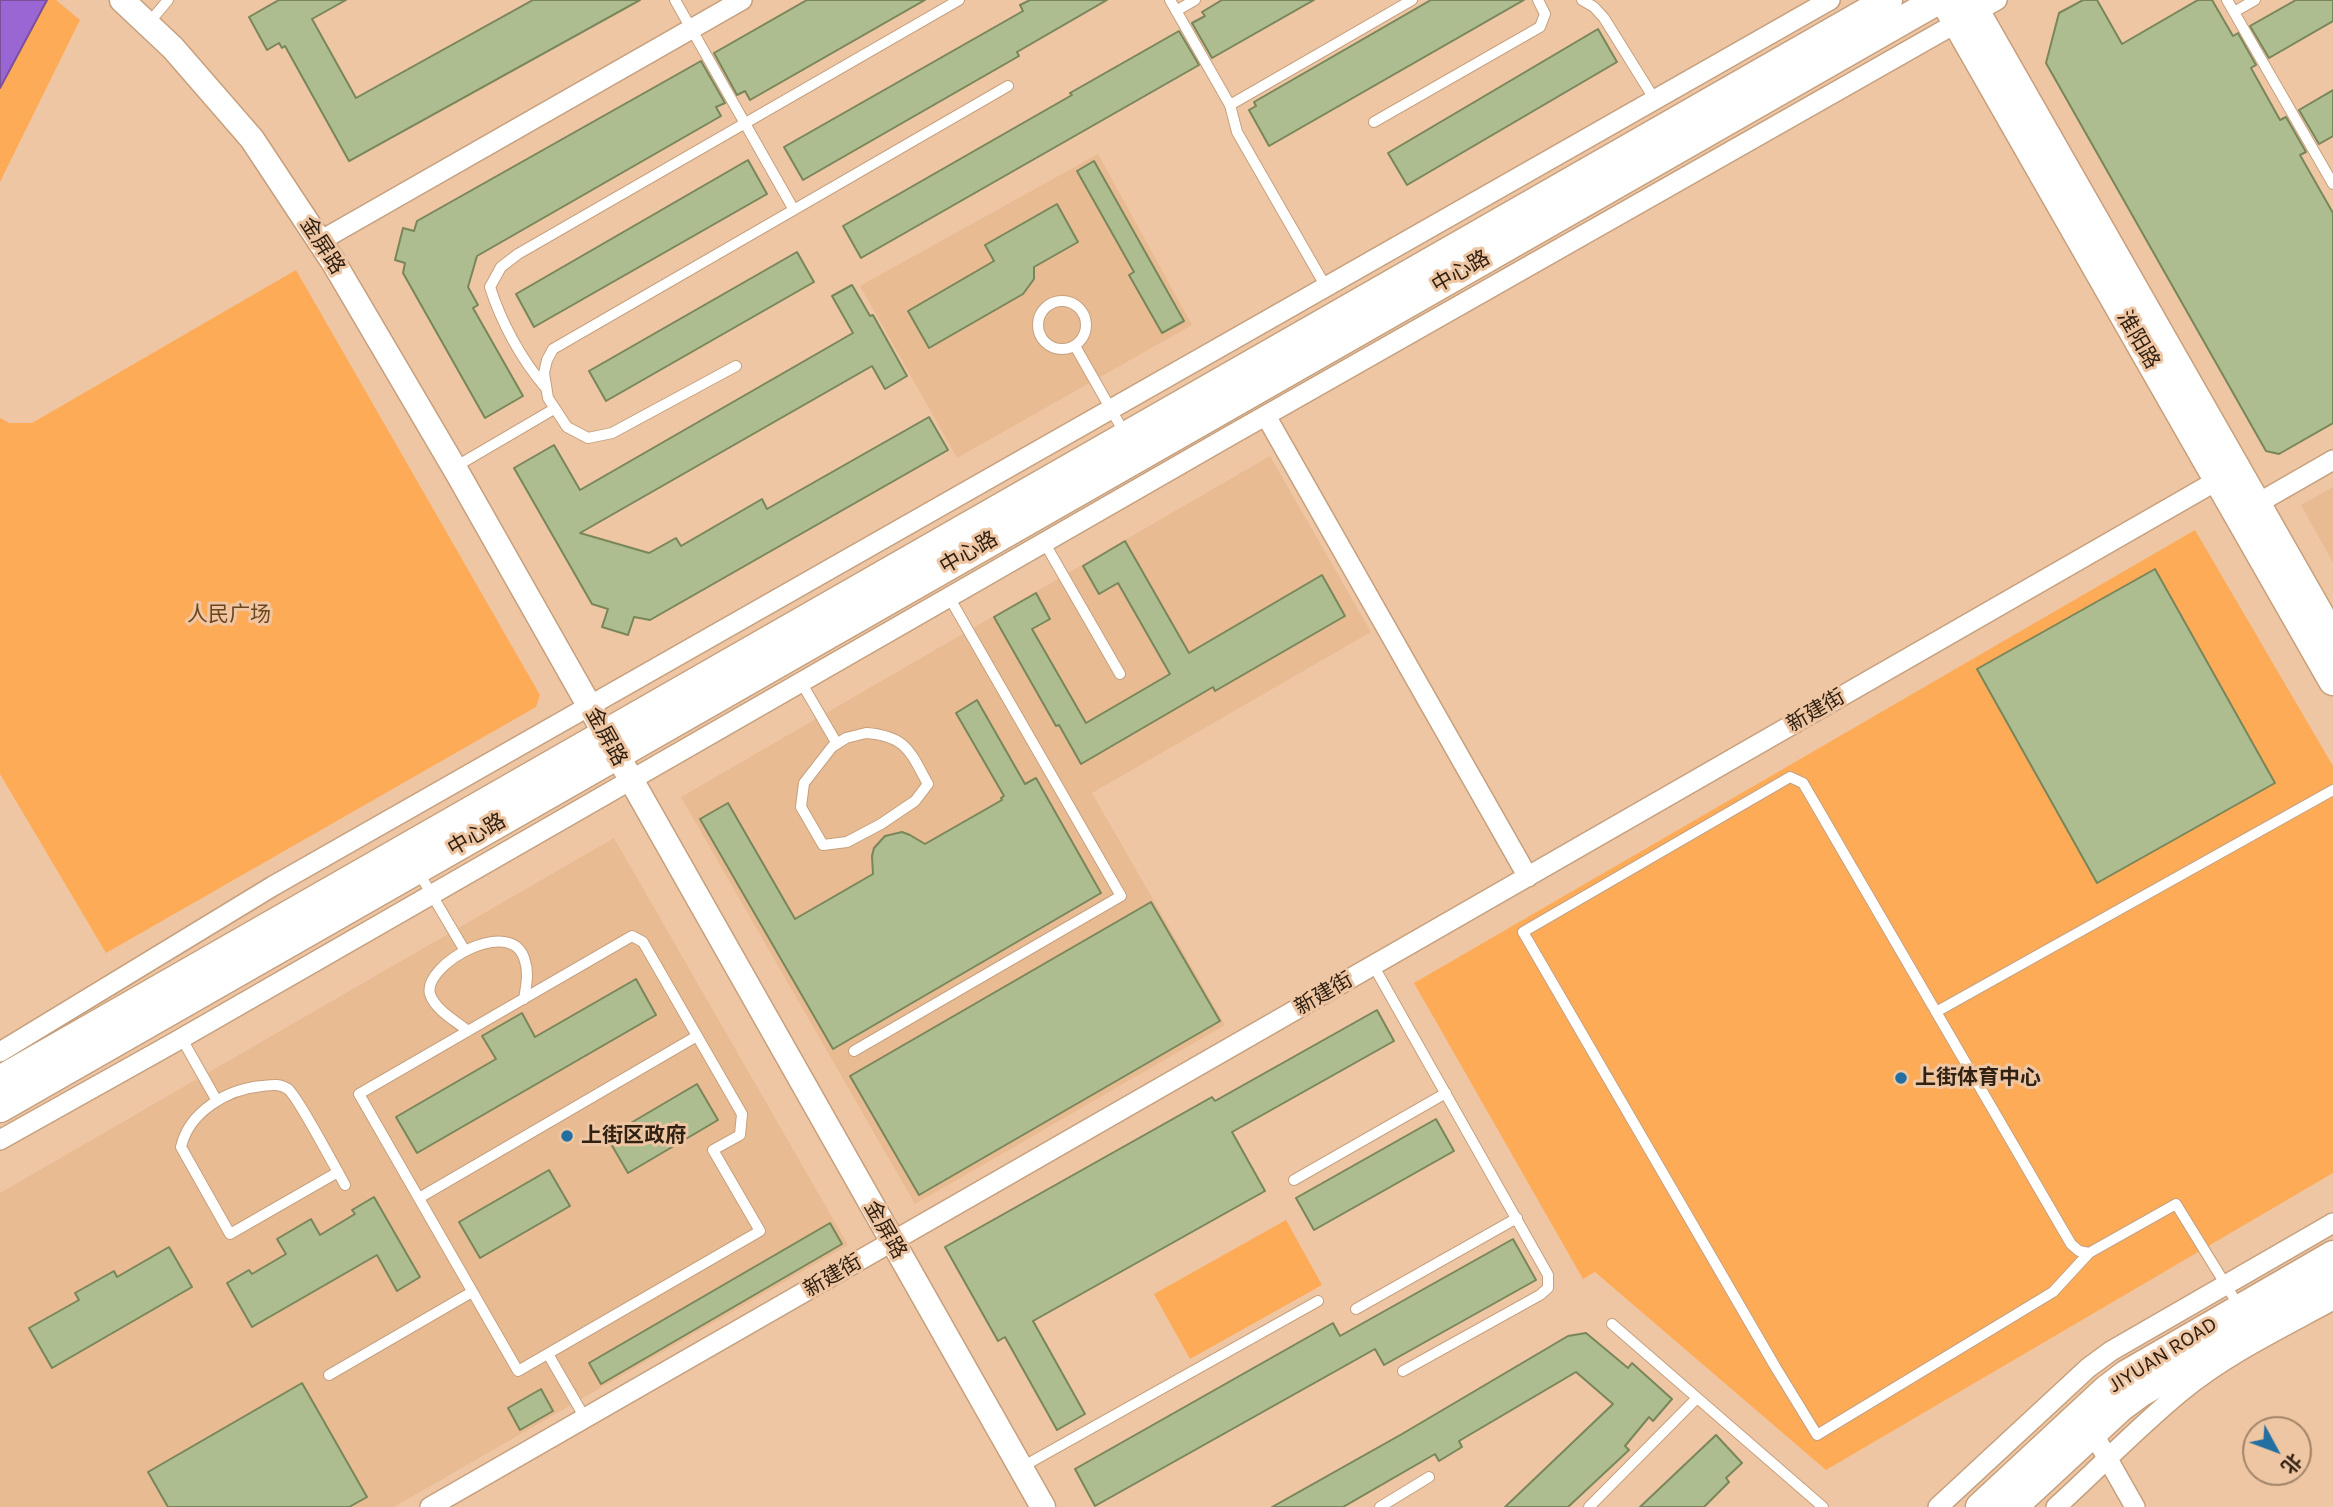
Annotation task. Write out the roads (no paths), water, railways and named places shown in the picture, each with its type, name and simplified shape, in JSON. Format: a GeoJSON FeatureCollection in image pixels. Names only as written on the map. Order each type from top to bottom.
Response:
{"type":"FeatureCollection","features":[{"type":"Feature","properties":{"kind":"main road","name":"中心路"},"geometry":{"type":"LineString","coordinates":[[0,1108],[417,870],[611,745],[1126,435],[1888,0]]}},
{"type":"Feature","properties":{"kind":"main road","name":"中心路"},"geometry":{"type":"LineString","coordinates":[[0,1080],[611,745],[1938,0]]}},
{"type":"Feature","properties":{"kind":"main road","name":"淮阳路"},"geometry":{"type":"LineString","coordinates":[[1968,7],[2218,480],[2247,509],[2333,638]]}},
{"type":"Feature","properties":{"kind":"main road","name":"淮阳路"},"geometry":{"type":"LineString","coordinates":[[1968,7],[2247,509],[2333,681]]}},
{"type":"Feature","properties":{"kind":"main road","name":"JIYUAN ROAD"},"geometry":{"type":"LineString","coordinates":[[1980,1507],[2106,1390],[2151,1359],[2333,1255]]}},
{"type":"Feature","properties":{"kind":"main road","name":"JIYUAN ROAD"},"geometry":{"type":"LineString","coordinates":[[2013,1507],[2121,1408],[2162,1378],[2333,1281]]}},
{"type":"Feature","properties":{"kind":"street"},"geometry":{"type":"LineString","coordinates":[[320,241],[742,0]]}},
{"type":"Feature","properties":{"kind":"street"},"geometry":{"type":"LineString","coordinates":[[0,1052],[273,886],[1830,0]]}},
{"type":"Feature","properties":{"kind":"street"},"geometry":{"type":"LineString","coordinates":[[0,1140],[181,1039],[1266,416],[1968,7]]}},
{"type":"Feature","properties":{"kind":"street","name":"金屏路"},"geometry":{"type":"LineString","coordinates":[[133,11],[201,79],[252,139],[320,241],[454,467],[1042,1507]]}},
{"type":"Feature","properties":{"kind":"street"},"geometry":{"type":"LineString","coordinates":[[1266,416],[1528,877]]}},
{"type":"Feature","properties":{"kind":"street"},"geometry":{"type":"LineString","coordinates":[[2247,509],[2333,460]]}},
{"type":"Feature","properties":{"kind":"street","name":"新建街"},"geometry":{"type":"LineString","coordinates":[[430,1507],[2218,480]]}},
{"type":"Feature","properties":{"kind":"street"},"geometry":{"type":"LineString","coordinates":[[1938,1507],[2088,1368],[2111,1351],[2333,1223]]}},
{"type":"Feature","properties":{"kind":"street"},"geometry":{"type":"LineString","coordinates":[[2056,1507],[2181,1392],[2205,1374],[2333,1300]]}},
{"type":"Feature","properties":{"kind":"street"},"geometry":{"type":"LineString","coordinates":[[2093,1433],[2135,1507]]}},
{"type":"Feature","properties":{"kind":"lane"},"geometry":{"type":"LineString","coordinates":[[133,11],[168,0]]}},
{"type":"Feature","properties":{"kind":"lane"},"geometry":{"type":"LineString","coordinates":[[675,0],[794,210]]}},
{"type":"Feature","properties":{"kind":"lane"},"geometry":{"type":"LineString","coordinates":[[736,366],[612,433],[588,438],[567,427],[554,409],[545,388],[533,373],[497,309],[490,287],[501,267],[518,254],[959,0]]}},
{"type":"Feature","properties":{"kind":"lane"},"geometry":{"type":"LineString","coordinates":[[1170,0],[1230,105],[1237,132],[1326,287]]}},
{"type":"Feature","properties":{"kind":"lane"},"geometry":{"type":"LineString","coordinates":[[1177,11],[1195,0]]}},
{"type":"Feature","properties":{"kind":"lane"},"geometry":{"type":"LineString","coordinates":[[1230,105],[1412,0]]}},
{"type":"Feature","properties":{"kind":"lane"},"geometry":{"type":"LineString","coordinates":[[1582,0],[1594,7],[1604,18],[1655,100]]}},
{"type":"Feature","properties":{"kind":"lane"},"geometry":{"type":"LineString","coordinates":[[2227,0],[2333,184]]}},
{"type":"Feature","properties":{"kind":"lane"},"geometry":{"type":"LineString","coordinates":[[2234,12],[2255,0]]}},
{"type":"Feature","properties":{"kind":"lane"},"geometry":{"type":"LineString","coordinates":[[1374,122],[1540,27],[1545,14],[1541,1]]}},
{"type":"Feature","properties":{"kind":"lane"},"geometry":{"type":"LineString","coordinates":[[545,388],[544,373],[553,349],[1008,86]]}},
{"type":"Feature","properties":{"kind":"lane"},"geometry":{"type":"LineString","coordinates":[[1066,301],[1082,310],[1087,327],[1085,335],[1075,346],[1059,350],[1041,338],[1038,321],[1048,305],[1066,301]]}},
{"type":"Feature","properties":{"kind":"lane"},"geometry":{"type":"LineString","coordinates":[[1075,346],[1126,435]]}},
{"type":"Feature","properties":{"kind":"lane"},"geometry":{"type":"LineString","coordinates":[[454,467],[554,409]]}},
{"type":"Feature","properties":{"kind":"lane"},"geometry":{"type":"LineString","coordinates":[[1044,542],[1120,674]]}},
{"type":"Feature","properties":{"kind":"lane"},"geometry":{"type":"LineString","coordinates":[[854,1051],[1121,896],[949,597]]}},
{"type":"Feature","properties":{"kind":"lane"},"geometry":{"type":"LineString","coordinates":[[801,682],[837,744]]}},
{"type":"Feature","properties":{"kind":"lane"},"geometry":{"type":"LineString","coordinates":[[866,733],[886,734],[906,745],[928,784],[915,801],[881,824],[847,842],[823,845],[801,807],[804,783],[837,744],[846,738],[866,733]]}},
{"type":"Feature","properties":{"kind":"lane"},"geometry":{"type":"LineString","coordinates":[[2089,1253],[2079,1251],[2071,1244],[1803,782],[1790,777],[1523,932],[1817,1435],[2053,1293],[2089,1253],[2176,1204],[2240,1308]]}},
{"type":"Feature","properties":{"kind":"lane"},"geometry":{"type":"LineString","coordinates":[[1936,1012],[2333,790]]}},
{"type":"Feature","properties":{"kind":"lane"},"geometry":{"type":"LineString","coordinates":[[417,870],[465,951]]}},
{"type":"Feature","properties":{"kind":"lane"},"geometry":{"type":"LineString","coordinates":[[632,936],[643,943],[742,1114],[740,1135],[713,1150],[760,1231],[518,1371],[359,1094],[524,999],[632,936]]}},
{"type":"Feature","properties":{"kind":"lane"},"geometry":{"type":"LineString","coordinates":[[468,1031],[433,1001],[429,987],[447,963],[465,951],[493,942],[503,942],[518,949],[523,955],[526,969],[524,999]]}},
{"type":"Feature","properties":{"kind":"lane"},"geometry":{"type":"LineString","coordinates":[[1373,965],[1548,1275],[1548,1288],[1539,1295],[1403,1371]]}},
{"type":"Feature","properties":{"kind":"lane"},"geometry":{"type":"LineString","coordinates":[[418,1198],[697,1037]]}},
{"type":"Feature","properties":{"kind":"lane"},"geometry":{"type":"LineString","coordinates":[[181,1039],[217,1101]]}},
{"type":"Feature","properties":{"kind":"lane"},"geometry":{"type":"LineString","coordinates":[[338,1172],[230,1234],[181,1147],[190,1125],[201,1112],[217,1101],[249,1087],[277,1084],[292,1093],[338,1172],[345,1185]]}},
{"type":"Feature","properties":{"kind":"lane"},"geometry":{"type":"LineString","coordinates":[[1294,1180],[1446,1093]]}},
{"type":"Feature","properties":{"kind":"lane"},"geometry":{"type":"LineString","coordinates":[[1356,1309],[1517,1218]]}},
{"type":"Feature","properties":{"kind":"lane"},"geometry":{"type":"LineString","coordinates":[[329,1375],[472,1292]]}},
{"type":"Feature","properties":{"kind":"lane"},"geometry":{"type":"LineString","coordinates":[[1020,1468],[1318,1301]]}},
{"type":"Feature","properties":{"kind":"lane"},"geometry":{"type":"LineString","coordinates":[[1612,1324],[1823,1507]]}},
{"type":"Feature","properties":{"kind":"lane"},"geometry":{"type":"LineString","coordinates":[[548,1353],[585,1418]]}},
{"type":"Feature","properties":{"kind":"lane"},"geometry":{"type":"LineString","coordinates":[[1589,1507],[1697,1398]]}},
{"type":"Feature","properties":{"kind":"lane"},"geometry":{"type":"LineString","coordinates":[[1380,1507],[1429,1477]]}},
{"type":"Feature","properties":{"kind":"place","name":"上街体育中心"},"geometry":{"type":"Point","coordinates":[1901,1078]}},
{"type":"Feature","properties":{"kind":"place","name":"上街区政府"},"geometry":{"type":"Point","coordinates":[567,1136]}},
{"type":"Feature","properties":{"kind":"park label","name":"人民广场"},"geometry":{"type":"Point","coordinates":[229,615]}}]}
